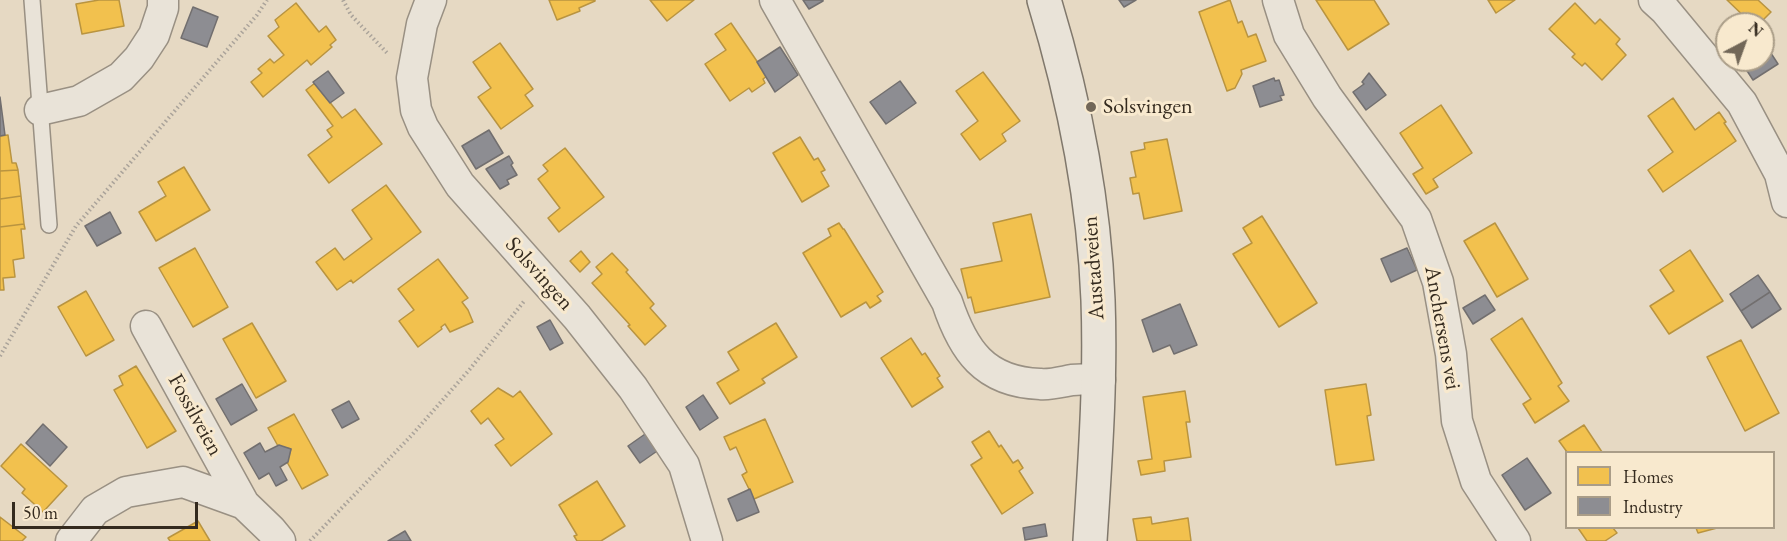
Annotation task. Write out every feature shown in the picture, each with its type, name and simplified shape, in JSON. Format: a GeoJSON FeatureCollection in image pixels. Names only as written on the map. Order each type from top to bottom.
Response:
{"type":"FeatureCollection","features":[{"type":"Feature","properties":{"kind":"main road","name":"Austadveien"},"geometry":{"type":"LineString","coordinates":[[1044,0],[1073,103],[1088,186],[1098,299],[1100,380],[1090,541]]}},
{"type":"Feature","properties":{"kind":"street"},"geometry":{"type":"LineString","coordinates":[[40,110],[79,101],[121,77],[139,58],[154,35],[163,8],[163,0]]}},
{"type":"Feature","properties":{"kind":"street","name":"Solsvingen"},"geometry":{"type":"LineString","coordinates":[[430,0],[422,24],[411,78],[416,110],[423,127],[460,185],[577,317],[633,388],[684,465],[707,541]]}},
{"type":"Feature","properties":{"kind":"street"},"geometry":{"type":"LineString","coordinates":[[775,0],[948,302],[957,329],[970,352],[986,367],[1006,378],[1040,385],[1076,380],[1100,380]]}},
{"type":"Feature","properties":{"kind":"street","name":"Anchersens vei"},"geometry":{"type":"LineString","coordinates":[[1278,0],[1289,35],[1327,97],[1416,219],[1438,282],[1451,354],[1457,421],[1476,481],[1515,541]]}},
{"type":"Feature","properties":{"kind":"street"},"geometry":{"type":"LineString","coordinates":[[1654,0],[1665,10],[1742,103],[1780,174],[1787,202]]}},
{"type":"Feature","properties":{"kind":"street","name":"Fossilveien"},"geometry":{"type":"LineString","coordinates":[[146,326],[244,504],[280,541]]}},
{"type":"Feature","properties":{"kind":"street","name":"Fossilveien"},"geometry":{"type":"LineString","coordinates":[[71,541],[94,510],[126,492],[183,482],[244,504]]}},
{"type":"Feature","properties":{"kind":"lane"},"geometry":{"type":"LineString","coordinates":[[32,0],[49,225]]}},
{"type":"Feature","properties":{"kind":"path"},"geometry":{"type":"LineString","coordinates":[[0,356],[76,226],[257,15],[267,0]]}},
{"type":"Feature","properties":{"kind":"path"},"geometry":{"type":"LineString","coordinates":[[343,0],[351,15],[411,78]]}},
{"type":"Feature","properties":{"kind":"path"},"geometry":{"type":"LineString","coordinates":[[310,541],[410,437],[470,369],[542,279]]}},
{"type":"Feature","properties":{"kind":"building: Homes"},"geometry":{"type":"Polygon","coordinates":[[[99,0],[119,0],[124,26],[82,34],[76,4],[99,0]]]}},
{"type":"Feature","properties":{"kind":"building: Homes"},"geometry":{"type":"Polygon","coordinates":[[[549,0],[595,1],[579,8],[580,11],[557,20],[549,0]]]}},
{"type":"Feature","properties":{"kind":"building: Homes"},"geometry":{"type":"Polygon","coordinates":[[[650,0],[694,0],[667,21],[650,0]]]}},
{"type":"Feature","properties":{"kind":"building: Homes"},"geometry":{"type":"Polygon","coordinates":[[[1230,0],[1238,23],[1242,21],[1248,37],[1256,34],[1266,61],[1241,70],[1242,74],[1235,88],[1227,91],[1199,12],[1230,0]]]}},
{"type":"Feature","properties":{"kind":"building: Homes"},"geometry":{"type":"Polygon","coordinates":[[[1316,0],[1374,0],[1389,24],[1348,50],[1316,0]]]}},
{"type":"Feature","properties":{"kind":"building: Homes"},"geometry":{"type":"Polygon","coordinates":[[[1488,0],[1515,0],[1496,13],[1488,0]]]}},
{"type":"Feature","properties":{"kind":"building: Homes"},"geometry":{"type":"Polygon","coordinates":[[[1727,0],[1758,0],[1771,12],[1740,12],[1727,0]]]}},
{"type":"Feature","properties":{"kind":"building: Homes"},"geometry":{"type":"Polygon","coordinates":[[[296,3],[319,32],[326,26],[336,40],[330,45],[332,47],[311,65],[307,60],[263,97],[251,82],[262,73],[258,69],[270,59],[274,63],[284,55],[268,36],[279,27],[275,20],[296,3]]]}},
{"type":"Feature","properties":{"kind":"building: Homes"},"geometry":{"type":"Polygon","coordinates":[[[1575,3],[1595,24],[1600,19],[1620,39],[1616,44],[1626,55],[1602,80],[1585,63],[1582,66],[1572,57],[1575,54],[1549,29],[1575,3]]]}},
{"type":"Feature","properties":{"kind":"building: Homes"},"geometry":{"type":"Polygon","coordinates":[[[731,23],[767,76],[763,79],[765,83],[752,92],[749,88],[730,101],[705,64],[726,50],[715,34],[731,23]]]}},
{"type":"Feature","properties":{"kind":"building: Homes"},"geometry":{"type":"Polygon","coordinates":[[[500,43],[533,89],[525,95],[533,106],[501,129],[478,97],[491,88],[473,62],[500,43]]]}},
{"type":"Feature","properties":{"kind":"building: Homes"},"geometry":{"type":"Polygon","coordinates":[[[983,72],[1020,121],[1002,134],[1006,141],[980,160],[961,134],[978,121],[956,91],[983,72]]]}},
{"type":"Feature","properties":{"kind":"building: Homes"},"geometry":{"type":"Polygon","coordinates":[[[315,83],[342,118],[355,109],[382,144],[329,183],[308,155],[332,137],[327,130],[333,126],[306,90],[315,83]]]}},
{"type":"Feature","properties":{"kind":"building: Homes"},"geometry":{"type":"Polygon","coordinates":[[[1673,98],[1695,130],[1719,112],[1736,141],[1663,192],[1648,170],[1673,152],[1648,116],[1673,98]]]}},
{"type":"Feature","properties":{"kind":"building: Homes"},"geometry":{"type":"Polygon","coordinates":[[[1441,105],[1472,153],[1433,179],[1438,187],[1426,194],[1413,174],[1423,168],[1400,133],[1441,105]]]}},
{"type":"Feature","properties":{"kind":"building: Homes"},"geometry":{"type":"Polygon","coordinates":[[[8,135],[12,163],[16,163],[18,170],[0,171],[0,136],[8,135]]]}},
{"type":"Feature","properties":{"kind":"building: Homes"},"geometry":{"type":"Polygon","coordinates":[[[800,137],[814,160],[818,158],[825,170],[821,172],[829,186],[802,202],[773,153],[800,137]]]}},
{"type":"Feature","properties":{"kind":"building: Homes"},"geometry":{"type":"Polygon","coordinates":[[[1167,139],[1182,211],[1144,219],[1139,193],[1133,194],[1130,178],[1136,177],[1131,152],[1145,149],[1144,143],[1167,139]]]}},
{"type":"Feature","properties":{"kind":"building: Homes"},"geometry":{"type":"Polygon","coordinates":[[[565,148],[604,197],[559,232],[548,218],[560,208],[538,179],[548,171],[543,165],[565,148]]]}},
{"type":"Feature","properties":{"kind":"building: Homes"},"geometry":{"type":"Polygon","coordinates":[[[184,167],[210,210],[156,241],[139,212],[166,196],[158,182],[184,167]]]}},
{"type":"Feature","properties":{"kind":"building: Homes"},"geometry":{"type":"Polygon","coordinates":[[[18,170],[21,196],[0,199],[0,171],[18,170]]]}},
{"type":"Feature","properties":{"kind":"building: Homes"},"geometry":{"type":"Polygon","coordinates":[[[386,185],[421,232],[353,283],[351,280],[337,290],[316,262],[335,248],[344,260],[372,239],[352,210],[386,185]]]}},
{"type":"Feature","properties":{"kind":"building: Homes"},"geometry":{"type":"Polygon","coordinates":[[[21,196],[24,224],[0,227],[0,199],[21,196]]]}},
{"type":"Feature","properties":{"kind":"building: Homes"},"geometry":{"type":"Polygon","coordinates":[[[1031,214],[1050,297],[975,313],[971,297],[968,298],[961,269],[1002,261],[993,223],[1031,214]]]}},
{"type":"Feature","properties":{"kind":"building: Homes"},"geometry":{"type":"Polygon","coordinates":[[[1262,216],[1317,303],[1279,327],[1233,254],[1252,243],[1243,228],[1262,216]]]}},
{"type":"Feature","properties":{"kind":"building: Homes"},"geometry":{"type":"Polygon","coordinates":[[[839,223],[883,292],[877,296],[881,301],[870,308],[866,302],[841,317],[803,253],[831,236],[828,229],[839,223]]]}},
{"type":"Feature","properties":{"kind":"building: Homes"},"geometry":{"type":"Polygon","coordinates":[[[1495,223],[1528,279],[1497,297],[1464,241],[1495,223]]]}},
{"type":"Feature","properties":{"kind":"building: Homes"},"geometry":{"type":"Polygon","coordinates":[[[24,224],[25,229],[21,229],[24,258],[13,260],[15,277],[3,278],[4,290],[0,290],[0,227],[24,224]]]}},
{"type":"Feature","properties":{"kind":"building: Homes"},"geometry":{"type":"Polygon","coordinates":[[[195,248],[228,307],[193,327],[159,268],[195,248]]]}},
{"type":"Feature","properties":{"kind":"building: Homes"},"geometry":{"type":"Polygon","coordinates":[[[1690,250],[1723,301],[1669,334],[1650,306],[1674,291],[1660,270],[1690,250]]]}},
{"type":"Feature","properties":{"kind":"building: Homes"},"geometry":{"type":"Polygon","coordinates":[[[581,251],[590,262],[580,272],[570,261],[581,251]]]}},
{"type":"Feature","properties":{"kind":"building: Homes"},"geometry":{"type":"Polygon","coordinates":[[[612,253],[654,304],[650,308],[666,326],[645,345],[592,283],[602,274],[596,267],[612,253]]]}},
{"type":"Feature","properties":{"kind":"building: Homes"},"geometry":{"type":"Polygon","coordinates":[[[438,259],[468,298],[462,302],[473,322],[450,332],[445,324],[441,327],[442,329],[418,347],[399,321],[414,310],[398,289],[438,259]]]}},
{"type":"Feature","properties":{"kind":"building: Homes"},"geometry":{"type":"Polygon","coordinates":[[[86,291],[114,340],[86,356],[58,307],[86,291]]]}},
{"type":"Feature","properties":{"kind":"building: Homes"},"geometry":{"type":"Polygon","coordinates":[[[1522,318],[1562,383],[1558,386],[1569,401],[1535,423],[1523,404],[1531,399],[1491,339],[1522,318]]]}},
{"type":"Feature","properties":{"kind":"building: Homes"},"geometry":{"type":"Polygon","coordinates":[[[252,323],[286,381],[256,398],[223,339],[252,323]]]}},
{"type":"Feature","properties":{"kind":"building: Homes"},"geometry":{"type":"Polygon","coordinates":[[[776,323],[797,357],[762,379],[765,383],[730,404],[717,383],[739,370],[728,352],[776,323]]]}},
{"type":"Feature","properties":{"kind":"building: Homes"},"geometry":{"type":"Polygon","coordinates":[[[911,338],[922,355],[925,353],[940,376],[937,378],[943,387],[912,407],[881,358],[911,338]]]}},
{"type":"Feature","properties":{"kind":"building: Homes"},"geometry":{"type":"Polygon","coordinates":[[[1741,340],[1779,413],[1745,431],[1707,357],[1741,340]]]}},
{"type":"Feature","properties":{"kind":"building: Homes"},"geometry":{"type":"Polygon","coordinates":[[[136,366],[176,431],[147,448],[114,390],[123,385],[119,376],[136,366]]]}},
{"type":"Feature","properties":{"kind":"building: Homes"},"geometry":{"type":"Polygon","coordinates":[[[1366,384],[1371,415],[1367,416],[1374,460],[1336,465],[1325,390],[1366,384]]]}},
{"type":"Feature","properties":{"kind":"building: Homes"},"geometry":{"type":"Polygon","coordinates":[[[498,388],[513,397],[520,391],[552,434],[511,466],[495,445],[504,439],[488,418],[481,424],[471,411],[498,388]]]}},
{"type":"Feature","properties":{"kind":"building: Homes"},"geometry":{"type":"Polygon","coordinates":[[[1185,391],[1190,422],[1186,422],[1191,457],[1164,461],[1165,471],[1141,475],[1138,461],[1152,459],[1143,397],[1185,391]]]}},
{"type":"Feature","properties":{"kind":"building: Homes"},"geometry":{"type":"Polygon","coordinates":[[[294,414],[328,475],[302,489],[287,462],[291,449],[278,446],[268,428],[294,414]]]}},
{"type":"Feature","properties":{"kind":"building: Homes"},"geometry":{"type":"Polygon","coordinates":[[[765,419],[793,482],[754,499],[742,475],[747,472],[736,447],[730,450],[724,437],[765,419]]]}},
{"type":"Feature","properties":{"kind":"building: Homes"},"geometry":{"type":"Polygon","coordinates":[[[1584,425],[1601,451],[1566,451],[1559,441],[1584,425]]]}},
{"type":"Feature","properties":{"kind":"building: Homes"},"geometry":{"type":"Polygon","coordinates":[[[989,431],[1013,463],[1018,460],[1023,468],[1019,471],[1033,493],[1002,514],[971,465],[982,458],[972,442],[989,431]]]}},
{"type":"Feature","properties":{"kind":"building: Homes"},"geometry":{"type":"Polygon","coordinates":[[[21,444],[67,486],[43,512],[22,493],[25,489],[1,466],[21,444]]]}},
{"type":"Feature","properties":{"kind":"building: Homes"},"geometry":{"type":"Polygon","coordinates":[[[597,481],[625,526],[601,541],[577,541],[574,536],[577,535],[559,505],[597,481]]]}},
{"type":"Feature","properties":{"kind":"building: Homes"},"geometry":{"type":"Polygon","coordinates":[[[0,517],[26,537],[22,541],[0,541],[0,517]]]}},
{"type":"Feature","properties":{"kind":"building: Homes"},"geometry":{"type":"Polygon","coordinates":[[[1151,517],[1152,524],[1188,518],[1191,541],[1137,541],[1133,519],[1151,517]]]}},
{"type":"Feature","properties":{"kind":"building: Homes"},"geometry":{"type":"Polygon","coordinates":[[[198,521],[210,541],[170,541],[168,538],[198,521]]]}},
{"type":"Feature","properties":{"kind":"building: Homes"},"geometry":{"type":"Polygon","coordinates":[[[1579,529],[1614,529],[1617,533],[1605,541],[1587,541],[1579,529]]]}},
{"type":"Feature","properties":{"kind":"building: Homes"},"geometry":{"type":"Polygon","coordinates":[[[1696,529],[1713,529],[1698,533],[1696,529]]]}},
{"type":"Feature","properties":{"kind":"building: Industry"},"geometry":{"type":"Polygon","coordinates":[[[803,0],[823,0],[823,1],[809,9],[803,0]]]}},
{"type":"Feature","properties":{"kind":"building: Industry"},"geometry":{"type":"Polygon","coordinates":[[[1119,0],[1136,0],[1124,7],[1119,0]]]}},
{"type":"Feature","properties":{"kind":"building: Industry"},"geometry":{"type":"Polygon","coordinates":[[[193,7],[218,17],[207,47],[181,38],[193,7]]]}},
{"type":"Feature","properties":{"kind":"building: Industry"},"geometry":{"type":"Polygon","coordinates":[[[780,47],[798,75],[775,92],[757,62],[780,47]]]}},
{"type":"Feature","properties":{"kind":"building: Industry"},"geometry":{"type":"Polygon","coordinates":[[[328,71],[344,93],[330,103],[313,82],[328,71]]]}},
{"type":"Feature","properties":{"kind":"building: Industry"},"geometry":{"type":"Polygon","coordinates":[[[1748,72],[1766,72],[1753,80],[1748,72]]]}},
{"type":"Feature","properties":{"kind":"building: Industry"},"geometry":{"type":"Polygon","coordinates":[[[1369,73],[1386,95],[1366,110],[1353,92],[1364,84],[1362,82],[1369,73]]]}},
{"type":"Feature","properties":{"kind":"building: Industry"},"geometry":{"type":"Polygon","coordinates":[[[1274,78],[1275,81],[1279,80],[1284,95],[1280,96],[1282,100],[1260,107],[1253,86],[1274,78]]]}},
{"type":"Feature","properties":{"kind":"building: Industry"},"geometry":{"type":"Polygon","coordinates":[[[900,81],[916,103],[886,124],[870,102],[900,81]]]}},
{"type":"Feature","properties":{"kind":"building: Industry"},"geometry":{"type":"Polygon","coordinates":[[[0,97],[5,135],[0,136],[0,97]]]}},
{"type":"Feature","properties":{"kind":"building: Industry"},"geometry":{"type":"Polygon","coordinates":[[[489,130],[503,153],[476,169],[462,146],[489,130]]]}},
{"type":"Feature","properties":{"kind":"building: Industry"},"geometry":{"type":"Polygon","coordinates":[[[509,156],[517,175],[507,180],[509,184],[500,189],[486,169],[509,156]]]}},
{"type":"Feature","properties":{"kind":"building: Industry"},"geometry":{"type":"Polygon","coordinates":[[[110,212],[121,233],[97,246],[85,226],[110,212]]]}},
{"type":"Feature","properties":{"kind":"building: Industry"},"geometry":{"type":"Polygon","coordinates":[[[1407,248],[1417,270],[1391,282],[1381,259],[1407,248]]]}},
{"type":"Feature","properties":{"kind":"building: Industry"},"geometry":{"type":"Polygon","coordinates":[[[1758,275],[1770,292],[1741,311],[1730,294],[1758,275]]]}},
{"type":"Feature","properties":{"kind":"building: Industry"},"geometry":{"type":"Polygon","coordinates":[[[1770,292],[1781,309],[1752,328],[1741,311],[1770,292]]]}},
{"type":"Feature","properties":{"kind":"building: Industry"},"geometry":{"type":"Polygon","coordinates":[[[1485,295],[1495,310],[1473,324],[1463,308],[1485,295]]]}},
{"type":"Feature","properties":{"kind":"building: Industry"},"geometry":{"type":"Polygon","coordinates":[[[1180,304],[1197,345],[1174,354],[1170,345],[1153,352],[1142,320],[1180,304]]]}},
{"type":"Feature","properties":{"kind":"building: Industry"},"geometry":{"type":"Polygon","coordinates":[[[550,320],[563,343],[550,350],[537,327],[550,320]]]}},
{"type":"Feature","properties":{"kind":"building: Industry"},"geometry":{"type":"Polygon","coordinates":[[[242,384],[257,410],[231,425],[216,399],[242,384]]]}},
{"type":"Feature","properties":{"kind":"building: Industry"},"geometry":{"type":"Polygon","coordinates":[[[703,395],[718,418],[700,430],[686,407],[703,395]]]}},
{"type":"Feature","properties":{"kind":"building: Industry"},"geometry":{"type":"Polygon","coordinates":[[[349,401],[359,419],[342,428],[332,410],[349,401]]]}},
{"type":"Feature","properties":{"kind":"building: Industry"},"geometry":{"type":"Polygon","coordinates":[[[43,424],[67,447],[50,466],[26,443],[43,424]]]}},
{"type":"Feature","properties":{"kind":"building: Industry"},"geometry":{"type":"Polygon","coordinates":[[[648,432],[660,449],[640,463],[628,446],[648,432]]]}},
{"type":"Feature","properties":{"kind":"building: Industry"},"geometry":{"type":"Polygon","coordinates":[[[260,443],[265,452],[279,445],[291,449],[288,462],[280,467],[287,480],[276,486],[269,473],[259,479],[244,453],[260,443]]]}},
{"type":"Feature","properties":{"kind":"building: Industry"},"geometry":{"type":"Polygon","coordinates":[[[1527,458],[1551,493],[1525,510],[1502,475],[1527,458]]]}},
{"type":"Feature","properties":{"kind":"building: Industry"},"geometry":{"type":"Polygon","coordinates":[[[750,489],[759,512],[737,521],[728,499],[750,489]]]}},
{"type":"Feature","properties":{"kind":"building: Industry"},"geometry":{"type":"Polygon","coordinates":[[[1045,524],[1047,536],[1025,540],[1023,528],[1045,524]]]}},
{"type":"Feature","properties":{"kind":"building: Industry"},"geometry":{"type":"Polygon","coordinates":[[[405,531],[411,541],[388,541],[405,531]]]}},
{"type":"Feature","properties":{"kind":"place","name":"Solsvingen"},"geometry":{"type":"Point","coordinates":[1091,107]}}]}
